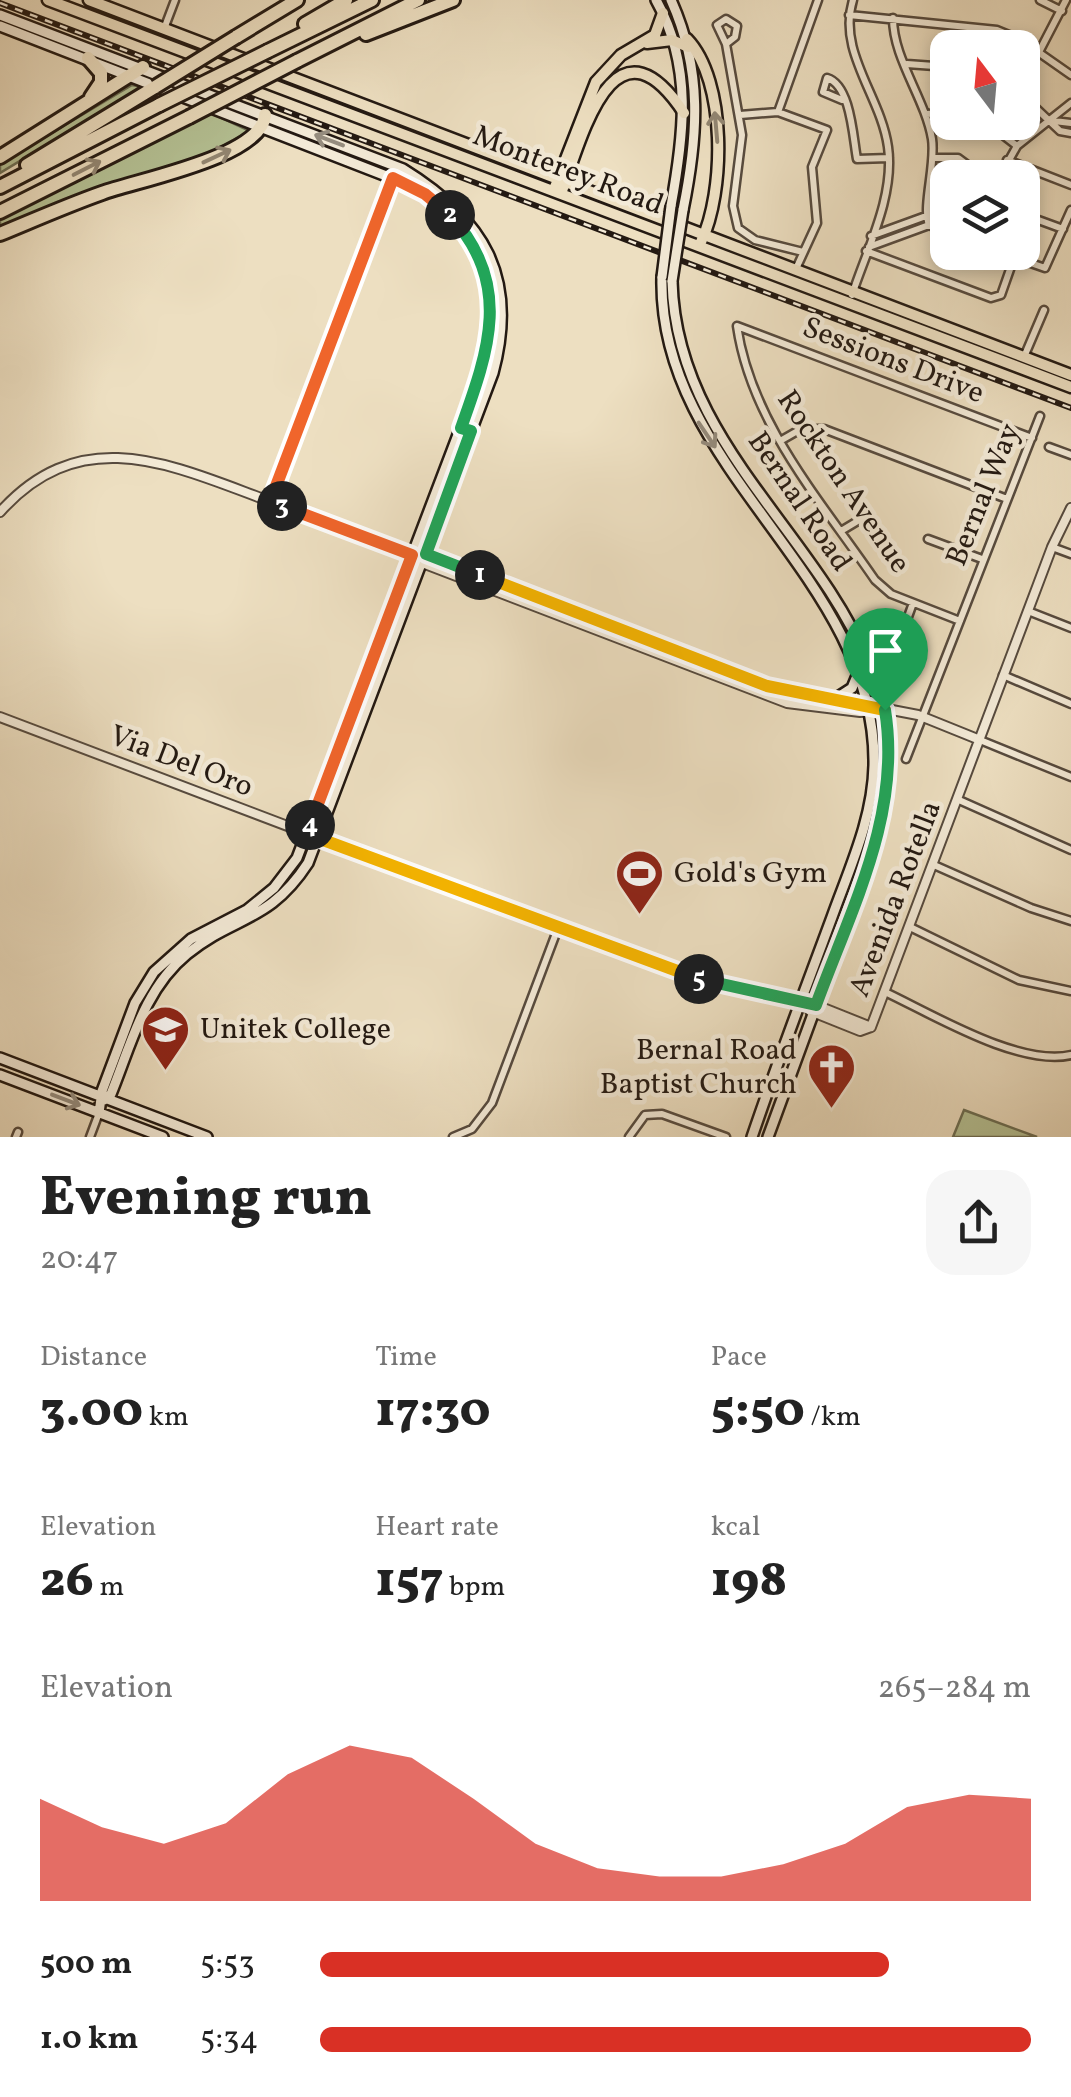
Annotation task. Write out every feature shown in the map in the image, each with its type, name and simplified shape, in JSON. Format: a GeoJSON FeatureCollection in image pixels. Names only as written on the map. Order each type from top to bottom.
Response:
{"type":"FeatureCollection","features":[{"type":"Feature","properties":{"kind":"highway"},"geometry":{"type":"LineString","coordinates":[[21,176],[27,164],[297,0]]}},
{"type":"Feature","properties":{"kind":"highway"},"geometry":{"type":"LineString","coordinates":[[298,35],[305,24],[346,0]]}},
{"type":"Feature","properties":{"kind":"highway"},"geometry":{"type":"LineString","coordinates":[[0,187],[372,0]]}},
{"type":"Feature","properties":{"kind":"highway"},"geometry":{"type":"LineString","coordinates":[[0,212],[418,0]]}},
{"type":"Feature","properties":{"kind":"highway"},"geometry":{"type":"LineString","coordinates":[[330,44],[346,42],[453,0]]}},
{"type":"Feature","properties":{"kind":"highway"},"geometry":{"type":"LineString","coordinates":[[77,109],[101,82],[98,68],[88,58]]}},
{"type":"Feature","properties":{"kind":"highway"},"geometry":{"type":"LineString","coordinates":[[0,157],[142,68]]}},
{"type":"Feature","properties":{"kind":"highway"},"geometry":{"type":"LineString","coordinates":[[0,234],[113,189],[204,162],[265,121]]}},
{"type":"Feature","properties":{"kind":"main road","name":"Monterey Road"},"geometry":{"type":"LineString","coordinates":[[48,0],[559,188],[1071,387]]}},
{"type":"Feature","properties":{"kind":"main road","name":"Monterey Road"},"geometry":{"type":"LineString","coordinates":[[89,0],[536,173],[559,188],[584,192],[701,243],[726,246],[795,272],[850,299],[1071,375]]}},
{"type":"Feature","properties":{"kind":"main road","name":"Bernal Road"},"geometry":{"type":"LineString","coordinates":[[656,0],[672,40],[684,114],[672,206],[665,335],[688,403],[835,622],[859,670],[869,708],[873,784],[858,850],[752,1137]]}},
{"type":"Feature","properties":{"kind":"main road","name":"Bernal Road"},"geometry":{"type":"LineString","coordinates":[[672,0],[688,44],[697,136],[667,279],[677,336],[696,391],[857,632],[885,710],[887,797],[866,871],[768,1137]]}},
{"type":"Feature","properties":{"kind":"main road"},"geometry":{"type":"LineString","coordinates":[[559,188],[596,82],[614,61],[658,31],[663,13]]}},
{"type":"Feature","properties":{"kind":"main road"},"geometry":{"type":"LineString","coordinates":[[0,15],[142,68],[425,194],[458,224],[486,282],[490,336],[466,429],[422,566],[308,863],[282,897],[253,919],[204,942],[162,979],[99,1112]]}},
{"type":"Feature","properties":{"kind":"main road"},"geometry":{"type":"LineString","coordinates":[[0,26],[418,179],[456,205],[471,225],[486,250],[499,290],[499,349],[412,555],[297,858],[274,888],[247,910],[192,938],[154,972],[135,1004],[112,1080],[128,1110]]}},
{"type":"Feature","properties":{"kind":"main road"},"geometry":{"type":"LineString","coordinates":[[642,45],[672,40],[688,44],[696,49],[706,75],[715,116],[717,167],[710,220],[701,243]]}},
{"type":"Feature","properties":{"kind":"main road"},"geometry":{"type":"LineString","coordinates":[[536,173],[569,161],[600,92],[617,78],[633,73],[654,78],[684,114]]}},
{"type":"Feature","properties":{"kind":"main road"},"geometry":{"type":"LineString","coordinates":[[569,161],[584,192]]}},
{"type":"Feature","properties":{"kind":"main road"},"geometry":{"type":"LineString","coordinates":[[393,178],[399,174],[418,179]]}},
{"type":"Feature","properties":{"kind":"main road"},"geometry":{"type":"LineString","coordinates":[[710,220],[726,246]]}},
{"type":"Feature","properties":{"kind":"main road"},"geometry":{"type":"LineString","coordinates":[[834,699],[852,688],[859,670]]}},
{"type":"Feature","properties":{"kind":"main road"},"geometry":{"type":"LineString","coordinates":[[362,692],[371,700]]}},
{"type":"Feature","properties":{"kind":"main road"},"geometry":{"type":"LineString","coordinates":[[858,850],[866,871]]}},
{"type":"Feature","properties":{"kind":"main road"},"geometry":{"type":"LineString","coordinates":[[0,1058],[207,1137]]}},
{"type":"Feature","properties":{"kind":"main road"},"geometry":{"type":"LineString","coordinates":[[0,1075],[163,1137]]}},
{"type":"Feature","properties":{"kind":"main road"},"geometry":{"type":"LineString","coordinates":[[77,1090],[112,1080]]}},
{"type":"Feature","properties":{"kind":"street"},"geometry":{"type":"LineString","coordinates":[[163,31],[175,0]]}},
{"type":"Feature","properties":{"kind":"street"},"geometry":{"type":"LineString","coordinates":[[778,112],[818,0]]}},
{"type":"Feature","properties":{"kind":"street"},"geometry":{"type":"LineString","coordinates":[[850,299],[886,190],[889,158],[885,131],[849,36],[854,0]]}},
{"type":"Feature","properties":{"kind":"street"},"geometry":{"type":"LineString","coordinates":[[1040,0],[1062,11]]}},
{"type":"Feature","properties":{"kind":"street"},"geometry":{"type":"LineString","coordinates":[[1040,50],[1066,0]]}},
{"type":"Feature","properties":{"kind":"street"},"geometry":{"type":"LineString","coordinates":[[849,15],[992,30]]}},
{"type":"Feature","properties":{"kind":"street"},"geometry":{"type":"LineString","coordinates":[[893,18],[926,114],[934,158],[927,217]]}},
{"type":"Feature","properties":{"kind":"street"},"geometry":{"type":"LineString","coordinates":[[726,44],[740,115],[740,160],[733,206],[738,228],[756,240],[802,252]]}},
{"type":"Feature","properties":{"kind":"street"},"geometry":{"type":"LineString","coordinates":[[1040,53],[1071,75]]}},
{"type":"Feature","properties":{"kind":"street"},"geometry":{"type":"LineString","coordinates":[[907,64],[930,66]]}},
{"type":"Feature","properties":{"kind":"street"},"geometry":{"type":"LineString","coordinates":[[842,100],[855,132],[857,159],[889,158]]}},
{"type":"Feature","properties":{"kind":"street"},"geometry":{"type":"LineString","coordinates":[[1007,160],[1017,146],[1054,121],[1071,103]]}},
{"type":"Feature","properties":{"kind":"street"},"geometry":{"type":"LineString","coordinates":[[1040,109],[1060,131],[1071,133]]}},
{"type":"Feature","properties":{"kind":"street"},"geometry":{"type":"LineString","coordinates":[[740,115],[778,112],[827,130],[812,168],[818,223],[795,272]]}},
{"type":"Feature","properties":{"kind":"street"},"geometry":{"type":"LineString","coordinates":[[926,114],[930,114]]}},
{"type":"Feature","properties":{"kind":"street"},"geometry":{"type":"LineString","coordinates":[[1054,121],[1071,123]]}},
{"type":"Feature","properties":{"kind":"street"},"geometry":{"type":"LineString","coordinates":[[1009,140],[1017,146]]}},
{"type":"Feature","properties":{"kind":"street"},"geometry":{"type":"LineString","coordinates":[[934,158],[961,160]]}},
{"type":"Feature","properties":{"kind":"street"},"geometry":{"type":"LineString","coordinates":[[1040,173],[1071,185]]}},
{"type":"Feature","properties":{"kind":"street"},"geometry":{"type":"LineString","coordinates":[[270,502],[393,178]]}},
{"type":"Feature","properties":{"kind":"street"},"geometry":{"type":"LineString","coordinates":[[1040,266],[1045,268],[1071,210]]}},
{"type":"Feature","properties":{"kind":"street"},"geometry":{"type":"LineString","coordinates":[[871,236],[927,217]]}},
{"type":"Feature","properties":{"kind":"street"},"geometry":{"type":"LineString","coordinates":[[867,249],[927,217]]}},
{"type":"Feature","properties":{"kind":"street"},"geometry":{"type":"LineString","coordinates":[[1040,221],[1064,230]]}},
{"type":"Feature","properties":{"kind":"street"},"geometry":{"type":"LineString","coordinates":[[867,249],[994,298],[1002,292],[1010,270]]}},
{"type":"Feature","properties":{"kind":"street"},"geometry":{"type":"LineString","coordinates":[[1023,358],[1044,310]]}},
{"type":"Feature","properties":{"kind":"street","name":"Sessions Drive"},"geometry":{"type":"LineString","coordinates":[[737,326],[1032,438]]}},
{"type":"Feature","properties":{"kind":"street","name":"Rockton Avenue"},"geometry":{"type":"LineString","coordinates":[[737,326],[750,383],[780,441],[882,588],[960,620]]}},
{"type":"Feature","properties":{"kind":"street","name":"Bernal Way"},"geometry":{"type":"LineString","coordinates":[[906,760],[1040,416]]}},
{"type":"Feature","properties":{"kind":"street"},"geometry":{"type":"LineString","coordinates":[[780,441],[801,429],[824,429],[1007,499]]}},
{"type":"Feature","properties":{"kind":"street"},"geometry":{"type":"LineString","coordinates":[[1049,447],[1071,455]]}},
{"type":"Feature","properties":{"kind":"street"},"geometry":{"type":"LineString","coordinates":[[0,512],[26,489],[58,470],[114,456],[164,462],[412,555],[426,554],[790,693],[869,708]]}},
{"type":"Feature","properties":{"kind":"street","name":"Avenida Rotella"},"geometry":{"type":"LineString","coordinates":[[871,1027],[1052,547],[1071,508]]}},
{"type":"Feature","properties":{"kind":"street"},"geometry":{"type":"LineString","coordinates":[[842,532],[861,519]]}},
{"type":"Feature","properties":{"kind":"street"},"geometry":{"type":"LineString","coordinates":[[928,539],[982,560]]}},
{"type":"Feature","properties":{"kind":"street"},"geometry":{"type":"LineString","coordinates":[[1052,547],[1071,554]]}},
{"type":"Feature","properties":{"kind":"street"},"geometry":{"type":"LineString","coordinates":[[412,555],[422,566],[787,703],[869,708],[924,717],[1071,777]]}},
{"type":"Feature","properties":{"kind":"street"},"geometry":{"type":"LineString","coordinates":[[905,625],[913,603]]}},
{"type":"Feature","properties":{"kind":"street"},"geometry":{"type":"LineString","coordinates":[[1028,611],[1071,628]]}},
{"type":"Feature","properties":{"kind":"street"},"geometry":{"type":"LineString","coordinates":[[702,672],[709,663]]}},
{"type":"Feature","properties":{"kind":"street"},"geometry":{"type":"LineString","coordinates":[[1004,675],[1071,704]]}},
{"type":"Feature","properties":{"kind":"street","name":"Via Del Oro"},"geometry":{"type":"LineString","coordinates":[[0,717],[688,977],[800,1003],[871,1027]]}},
{"type":"Feature","properties":{"kind":"street"},"geometry":{"type":"LineString","coordinates":[[958,800],[1071,850]]}},
{"type":"Feature","properties":{"kind":"street"},"geometry":{"type":"LineString","coordinates":[[934,865],[1031,908],[1071,921]]}},
{"type":"Feature","properties":{"kind":"street"},"geometry":{"type":"LineString","coordinates":[[910,927],[1019,980],[1071,990]]}},
{"type":"Feature","properties":{"kind":"street"},"geometry":{"type":"LineString","coordinates":[[453,1137],[472,1129],[492,1104],[558,928]]}},
{"type":"Feature","properties":{"kind":"street"},"geometry":{"type":"LineString","coordinates":[[885,992],[997,1044],[1034,1054],[1071,1055]]}},
{"type":"Feature","properties":{"kind":"street"},"geometry":{"type":"LineString","coordinates":[[90,1137],[99,1112]]}},
{"type":"Feature","properties":{"kind":"street"},"geometry":{"type":"LineString","coordinates":[[629,1137],[645,1115],[662,1114],[726,1137]]}},
{"type":"Feature","properties":{"kind":"green space"},"geometry":{"type":"Polygon","coordinates":[[[132,85],[142,87],[0,173],[0,164],[132,85]]]}},
{"type":"Feature","properties":{"kind":"green space"},"geometry":{"type":"Polygon","coordinates":[[[211,113],[250,131],[207,154],[105,186],[0,232],[0,220],[211,113]]]}},
{"type":"Feature","properties":{"kind":"green space"},"geometry":{"type":"Polygon","coordinates":[[[964,1110],[1037,1137],[953,1137],[964,1110]]]}},
{"type":"Feature","properties":{"kind":"railway"},"geometry":{"type":"LineString","coordinates":[[0,3],[1071,408]]}},
{"type":"Feature","properties":{"kind":"place","name":"Gold's Gym"},"geometry":{"type":"Point","coordinates":[639,916]}},
{"type":"Feature","properties":{"kind":"place","name":"Unitek College"},"geometry":{"type":"Point","coordinates":[165,1072]}},
{"type":"Feature","properties":{"kind":"place","name":"Bernal Road Baptist Church"},"geometry":{"type":"Point","coordinates":[832,1110]}},
{"type":"Feature","properties":{"kind":"route"},"geometry":{"type":"LineString","coordinates":[[393,178],[425,194],[458,224],[473,246],[489,293],[487,355],[461,428],[471,431],[426,554],[767,686],[811,697],[869,703],[885,710],[890,766],[883,818],[816,1005],[675,973],[307,834],[412,555],[270,502],[393,178]]}}]}
